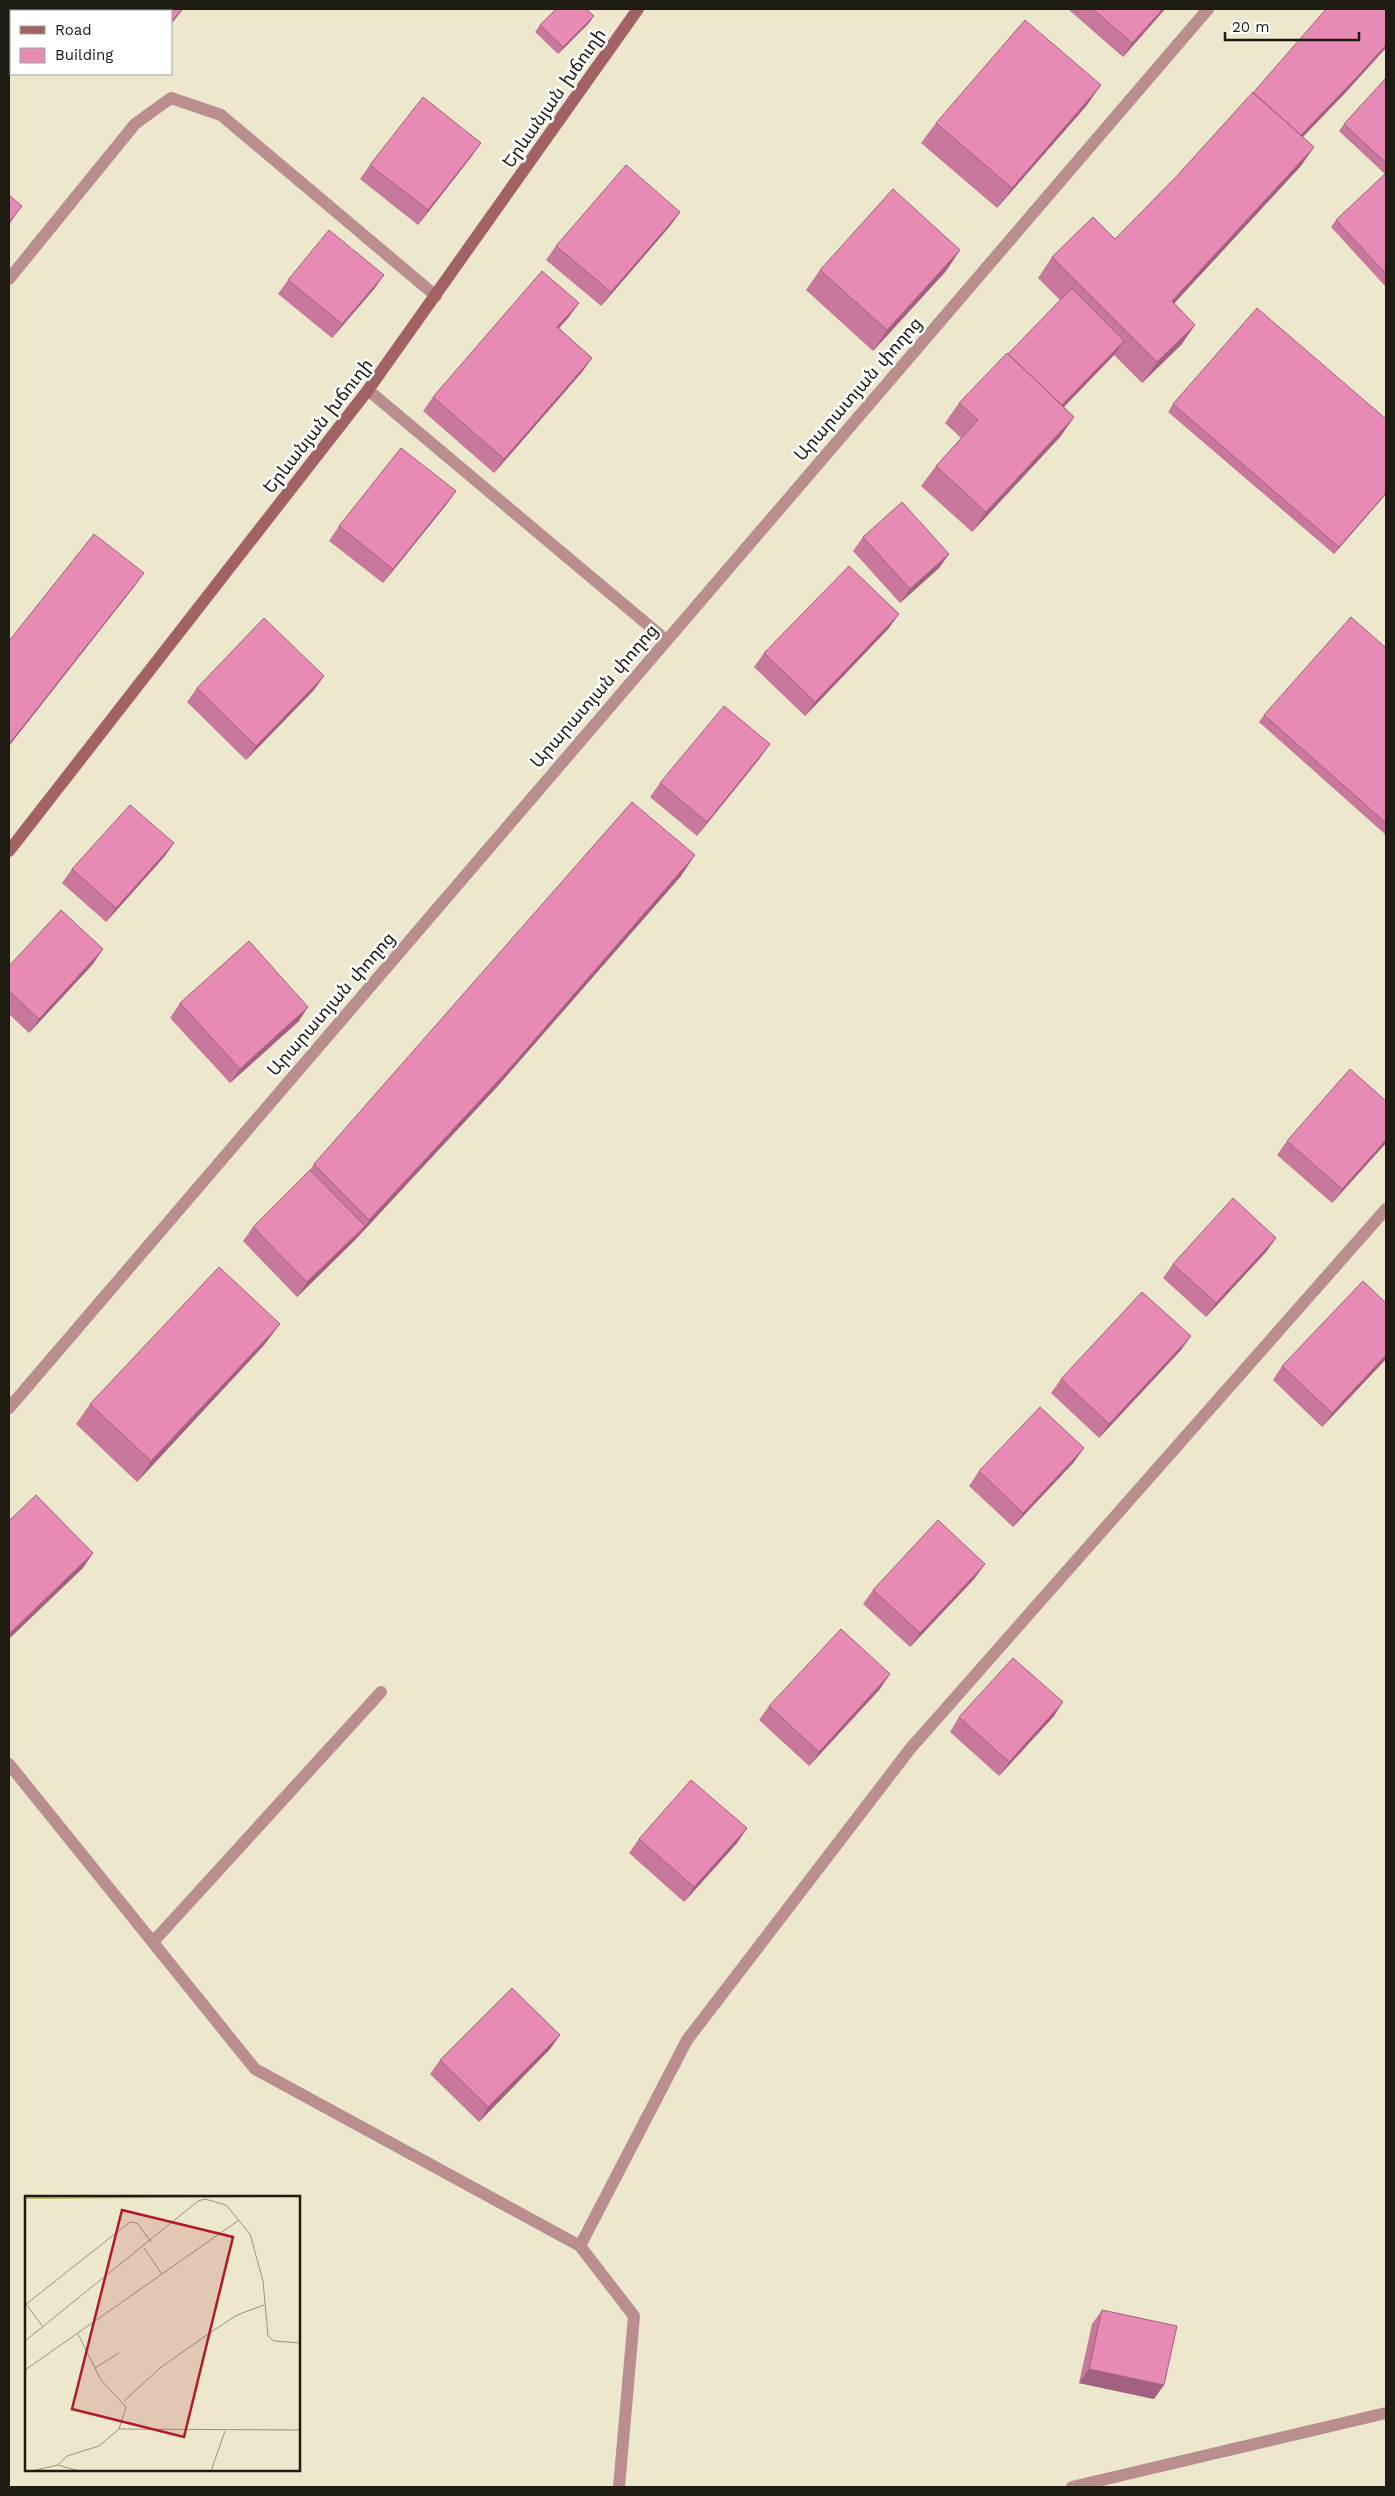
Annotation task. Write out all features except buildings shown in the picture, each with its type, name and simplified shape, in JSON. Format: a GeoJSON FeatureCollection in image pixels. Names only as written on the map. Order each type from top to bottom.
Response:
{"type":"FeatureCollection","features":[{"type":"Feature","properties":{"kind":"main road","name":"Երևանյան խճուղի"},"geometry":{"type":"LineString","coordinates":[[9,851],[368,390],[638,9]]}},
{"type":"Feature","properties":{"kind":"street","name":"Արարատյան փողոց"},"geometry":{"type":"LineString","coordinates":[[9,1408],[1208,9]]}},
{"type":"Feature","properties":{"kind":"street"},"geometry":{"type":"LineString","coordinates":[[9,279],[135,124],[171,98],[221,115],[436,296]]}},
{"type":"Feature","properties":{"kind":"street"},"geometry":{"type":"LineString","coordinates":[[368,390],[666,640]]}},
{"type":"Feature","properties":{"kind":"street"},"geometry":{"type":"LineString","coordinates":[[580,2246],[687,2040],[904,1757],[1386,1209]]}},
{"type":"Feature","properties":{"kind":"street"},"geometry":{"type":"LineString","coordinates":[[153,1942],[382,1692]]}},
{"type":"Feature","properties":{"kind":"street"},"geometry":{"type":"LineString","coordinates":[[9,1764],[255,2069],[580,2246],[634,2316],[619,2487]]}},
{"type":"Feature","properties":{"kind":"street"},"geometry":{"type":"LineString","coordinates":[[1072,2487],[1386,2413]]}}]}
